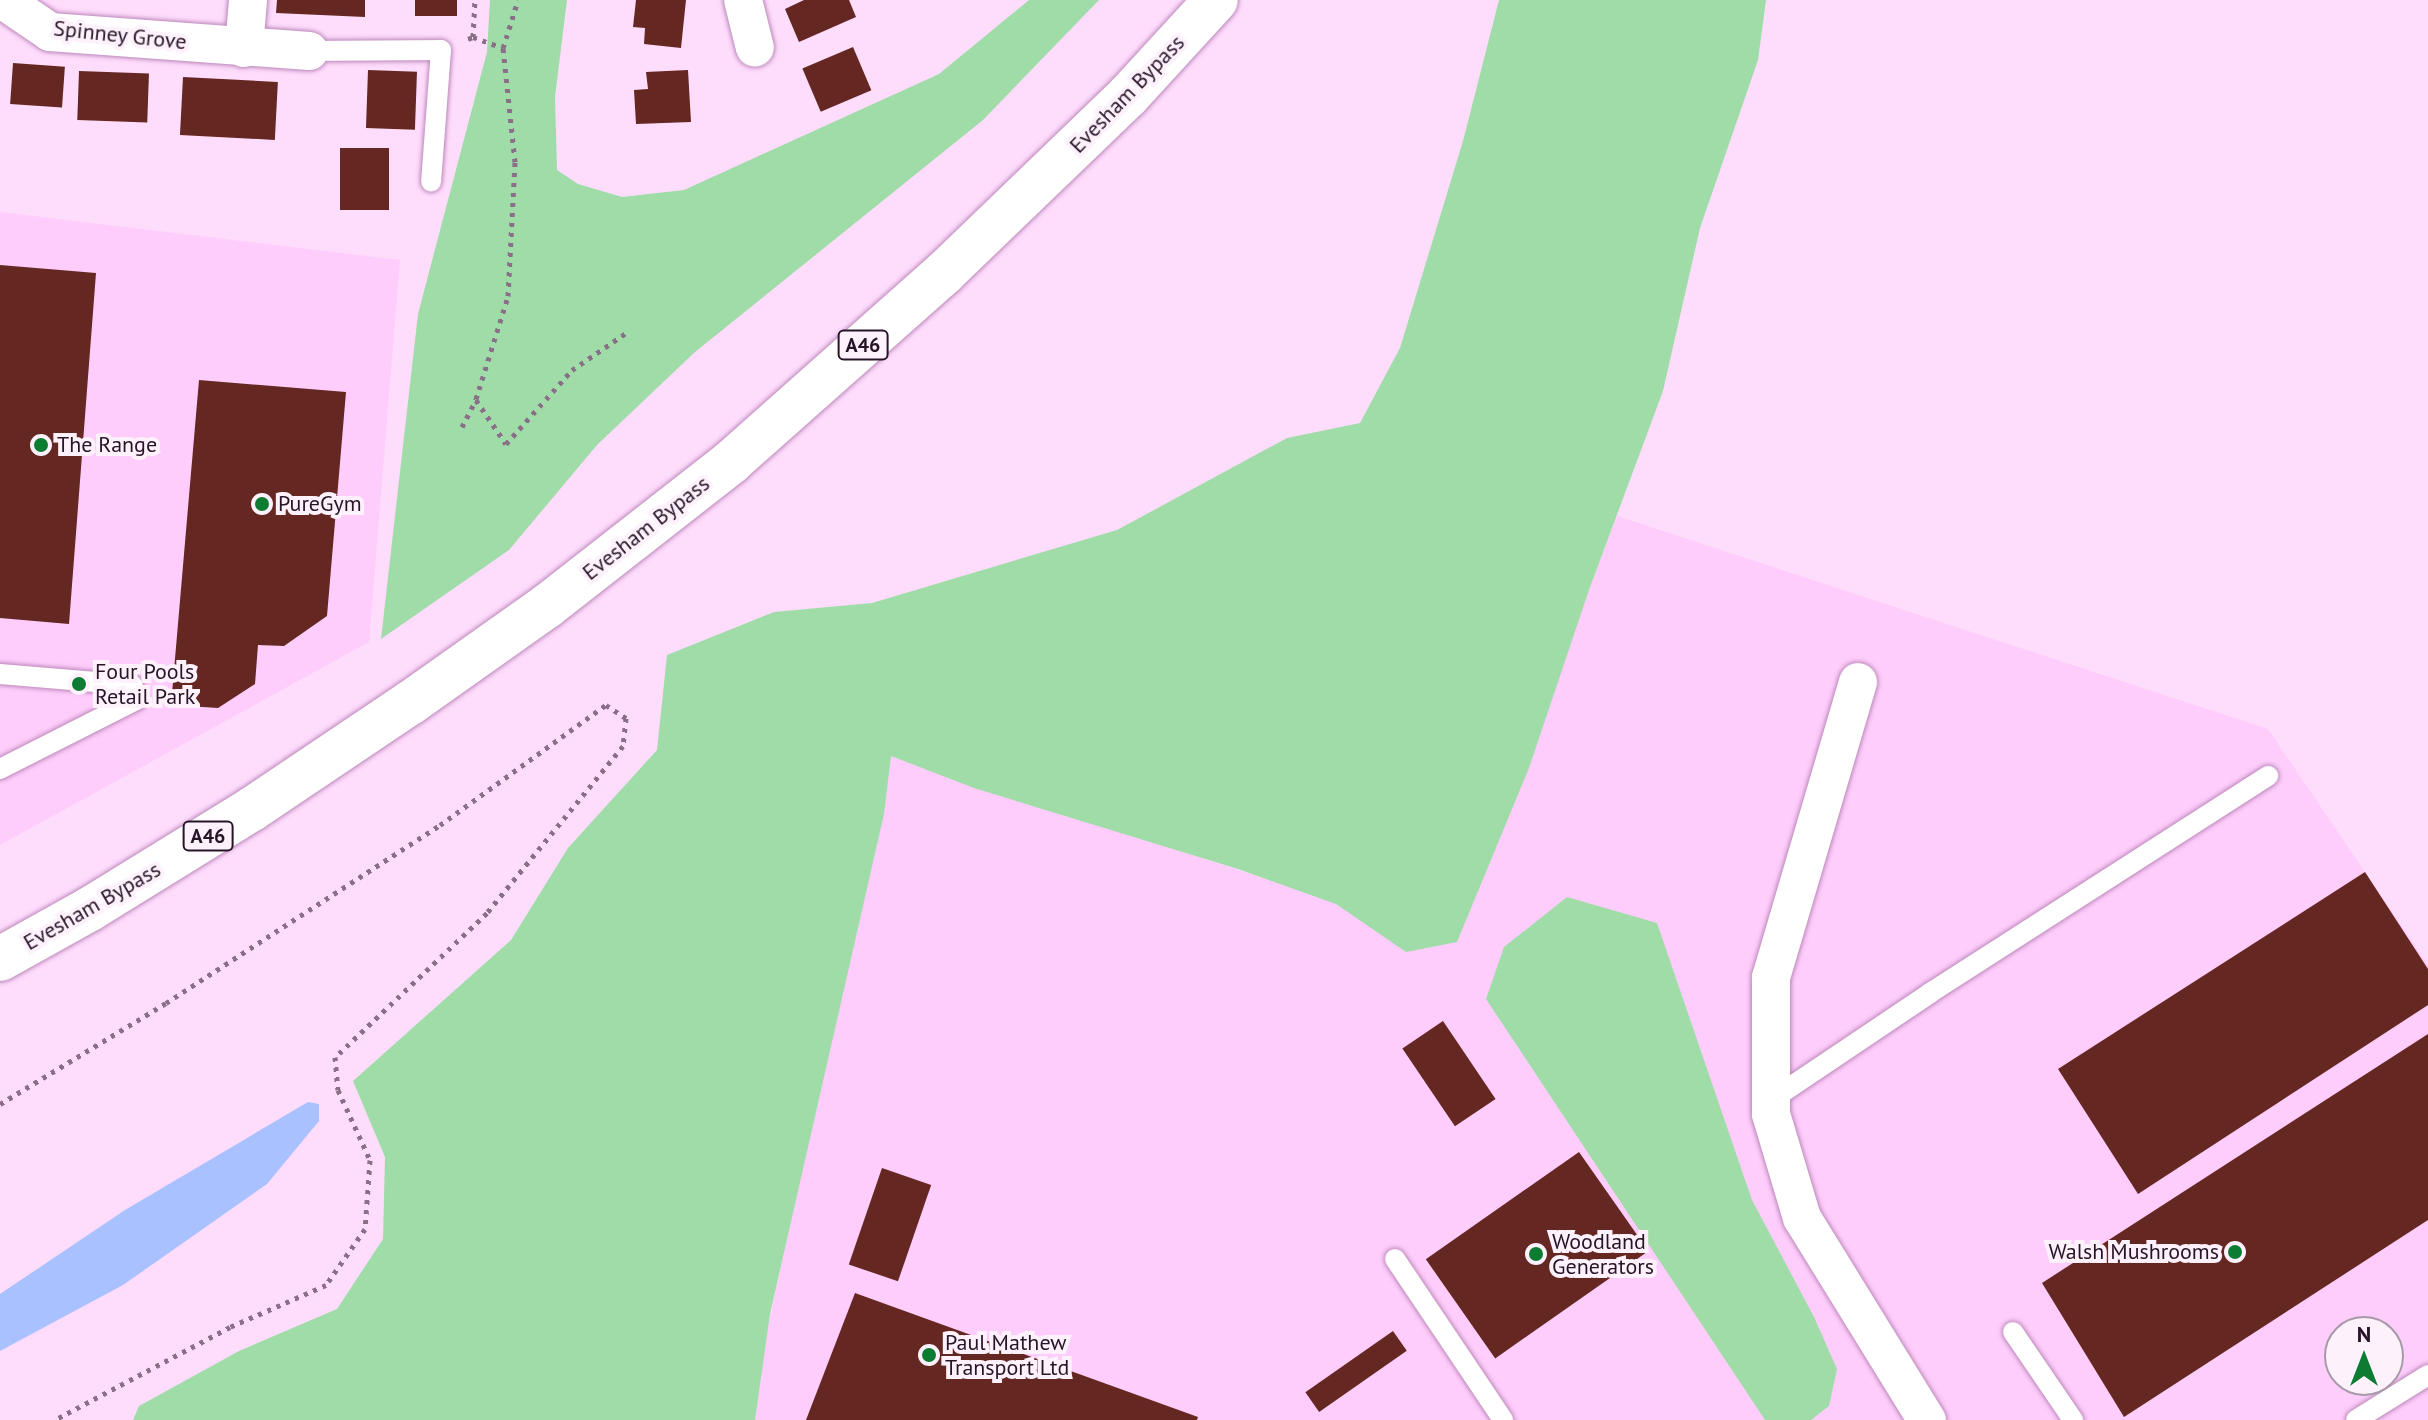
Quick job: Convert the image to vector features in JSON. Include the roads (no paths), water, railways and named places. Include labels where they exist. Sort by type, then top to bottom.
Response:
[{"type":"highway","name":"Evesham Bypass","points":[[0,959],[90,909],[252,809],[421,695],[547,606],[731,462],[944,273],[1128,96],[1216,0]]},
{"type":"street","name":"Spinney Grove","points":[[3,0],[50,32],[309,51]]},
{"type":"street","points":[[244,48],[248,0]]},
{"type":"street","points":[[743,0],[755,48]]},
{"type":"street","points":[[1858,682],[1771,977],[1771,1114],[1802,1218],[1927,1420]]},
{"type":"lane","points":[[309,51],[441,50],[431,182]]},
{"type":"lane","points":[[0,674],[132,685],[138,699],[0,769]]},
{"type":"lane","points":[[1771,1100],[1930,993],[2268,776]]},
{"type":"lane","points":[[1395,1259],[1503,1420]]},
{"type":"lane","points":[[2013,1332],[2073,1420]]},
{"type":"lane","points":[[2356,1420],[2428,1375]]},
{"type":"water","points":[[308,1102],[319,1104],[319,1121],[267,1184],[123,1285],[0,1351],[0,1294],[125,1210]]},
{"type":"place","name":"The Range","points":[[41,445]]},
{"type":"place","name":"PureGym","points":[[262,504]]},
{"type":"place","name":"Four Pools Retail Park","points":[[79,684]]},
{"type":"place","name":"Walsh Mushrooms","points":[[2235,1252]]},
{"type":"place","name":"Woodland Generators","points":[[1536,1254]]},
{"type":"place","name":"Paul Mathew Transport Ltd","points":[[929,1355]]}]
